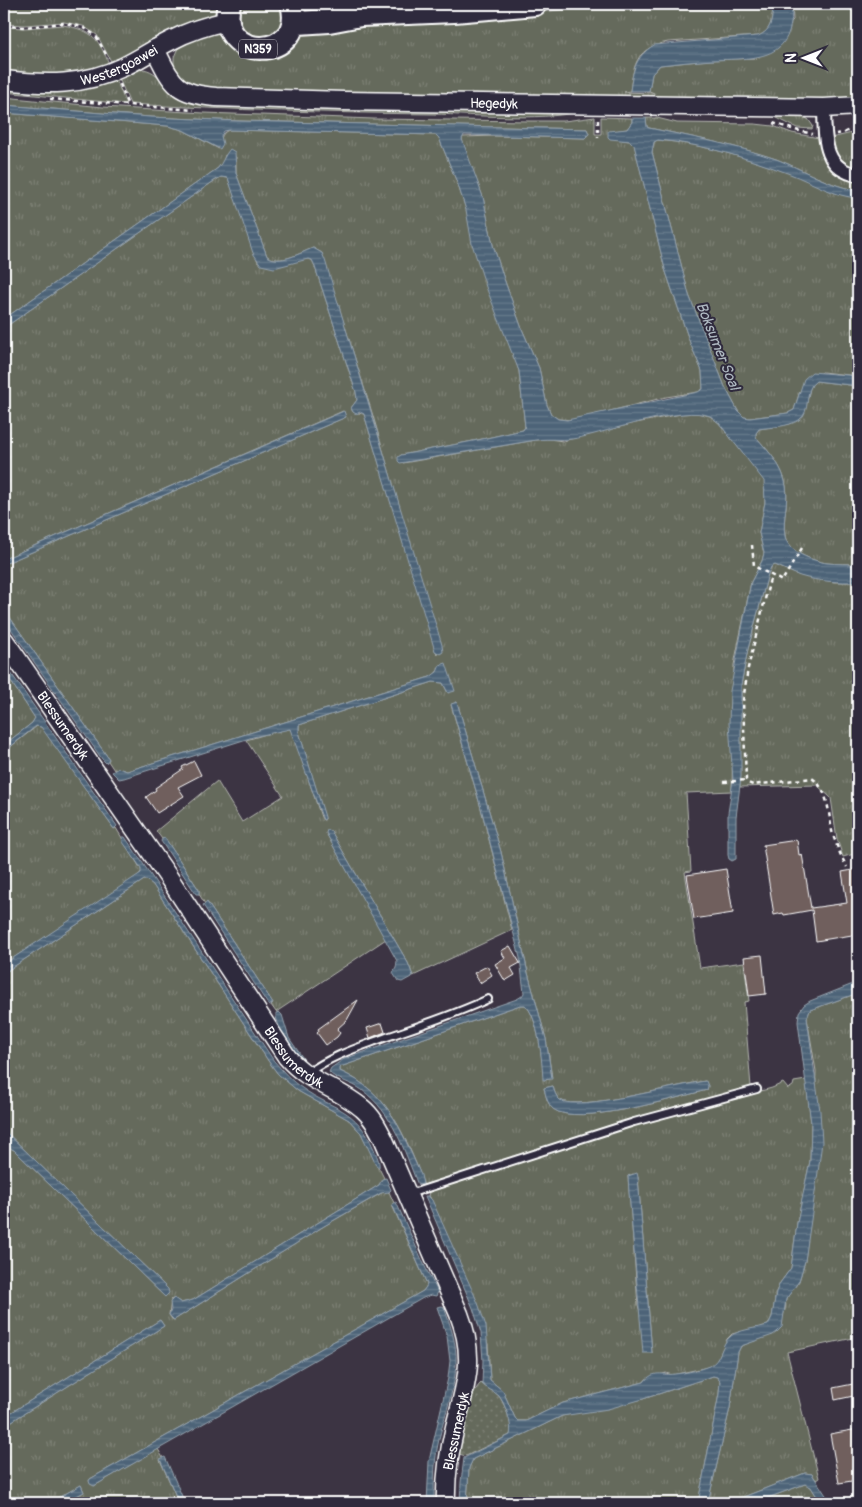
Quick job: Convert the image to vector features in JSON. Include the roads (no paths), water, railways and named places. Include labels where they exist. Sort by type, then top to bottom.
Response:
[{"type":"highway","name":"N359","points":[[229,13],[230,30],[242,43],[258,49],[274,46],[288,35],[294,19],[293,4],[328,8],[361,15]]},
{"type":"highway","name":"N359","points":[[292,27],[298,23],[329,21],[361,15],[454,12],[535,4]]},
{"type":"street","name":"Westergoawei","points":[[4,80],[56,84],[86,79],[119,69],[229,13]]},
{"type":"street","name":"Hegedyk","points":[[155,49],[171,80],[180,88],[194,95],[253,99],[343,101],[824,108],[858,106]]},
{"type":"street","points":[[824,108],[824,135],[827,150],[842,169],[858,175]]},
{"type":"street","name":"Blessumerdyk","points":[[4,640],[167,875],[279,1047],[295,1067],[305,1075],[351,1100],[369,1115],[384,1140],[459,1314],[466,1335],[469,1361],[450,1450],[446,1503]]},
{"type":"lane","points":[[305,1075],[328,1059],[349,1050],[463,1011],[488,999]]},
{"type":"lane","points":[[408,1194],[634,1122],[757,1089]]},
{"type":"water","points":[[773,4],[792,4],[791,23],[787,37],[771,53],[745,58],[660,65],[652,74],[649,91],[630,91],[632,77],[639,59],[654,45],[758,36],[769,27],[772,19]]},
{"type":"water","points":[[4,105],[150,117],[239,121],[587,129],[589,134],[585,138],[464,135],[462,139],[483,197],[493,245],[503,276],[522,329],[539,368],[547,405],[551,414],[558,419],[567,420],[698,392],[703,389],[702,371],[690,343],[665,269],[634,145],[630,141],[610,139],[608,131],[627,129],[632,122],[632,118],[646,118],[647,127],[649,128],[761,154],[827,182],[858,190],[858,198],[849,197],[741,157],[675,142],[658,140],[654,142],[652,152],[689,295],[725,387],[738,411],[744,417],[750,418],[788,413],[794,410],[804,379],[812,372],[858,376],[858,386],[816,381],[810,389],[805,412],[799,420],[785,425],[759,429],[756,433],[756,437],[775,460],[782,472],[787,498],[784,530],[790,547],[802,555],[827,563],[858,564],[858,582],[814,579],[800,576],[775,565],[771,567],[748,649],[741,685],[741,777],[736,817],[736,859],[732,861],[728,855],[728,813],[733,780],[729,723],[730,691],[751,582],[764,553],[759,533],[765,502],[764,481],[719,423],[710,416],[682,414],[578,438],[536,440],[400,463],[398,457],[401,455],[523,430],[525,427],[519,371],[486,287],[472,244],[466,210],[458,185],[439,138],[436,135],[229,130],[224,131],[221,136],[223,144],[220,149],[183,130],[168,126],[4,113]]},
{"type":"water","points":[[230,149],[235,152],[236,173],[267,256],[284,259],[313,248],[322,253],[325,260],[442,645],[443,652],[440,654],[435,651],[364,414],[360,412],[356,414],[351,408],[357,400],[356,392],[314,264],[312,260],[308,259],[274,268],[261,265],[253,253],[228,178],[221,177],[214,181],[4,328],[4,319],[218,168]]},
{"type":"water","points":[[344,411],[346,417],[4,564],[4,559]]},
{"type":"water","points":[[4,609],[109,759],[106,763],[4,619]]},
{"type":"water","points":[[4,663],[117,826],[114,829],[41,727],[36,726],[4,752],[4,745],[32,723],[35,718],[4,671]]},
{"type":"water","points":[[446,663],[455,691],[448,693],[443,683],[433,682],[299,725],[299,732],[325,817],[323,820],[290,729],[253,737],[124,778],[119,779],[112,772],[118,768],[127,771],[430,677],[437,672],[440,665]]},
{"type":"water","points":[[457,702],[501,852],[528,973],[546,1039],[552,1079],[543,1080],[537,1029],[530,1011],[525,1005],[520,1005],[340,1067],[340,1071],[371,1090],[391,1114],[407,1143],[421,1175],[423,1184],[418,1185],[396,1133],[382,1110],[362,1090],[335,1077],[329,1072],[331,1068],[344,1059],[517,999],[524,993],[520,958],[481,808],[451,704]]},
{"type":"water","points":[[327,830],[331,831],[408,963],[413,976],[402,982],[398,981],[393,973],[397,961],[326,833]]},
{"type":"water","points":[[122,837],[125,837],[138,856],[274,1061],[298,1085],[343,1111],[359,1125],[374,1149],[379,1167],[377,1167],[361,1133],[349,1120],[298,1091],[278,1074],[153,885],[147,880],[144,880],[4,973],[4,964],[141,873],[141,868],[123,842]]},
{"type":"water","points":[[165,838],[199,890],[199,894],[196,894],[161,841]]},
{"type":"water","points":[[207,902],[273,1003],[269,1006],[203,905]]},
{"type":"water","points":[[858,982],[858,993],[810,1010],[807,1018],[820,1111],[822,1142],[805,1261],[799,1281],[786,1299],[782,1327],[773,1335],[741,1346],[738,1352],[730,1408],[709,1498],[710,1503],[698,1503],[719,1394],[720,1381],[717,1377],[713,1376],[608,1409],[562,1416],[473,1459],[469,1468],[467,1503],[460,1503],[464,1458],[510,1435],[511,1431],[508,1415],[501,1399],[482,1384],[481,1333],[473,1308],[425,1196],[432,1200],[478,1303],[486,1326],[490,1380],[503,1391],[518,1421],[526,1421],[563,1403],[644,1382],[655,1374],[684,1373],[709,1366],[719,1356],[727,1339],[734,1334],[768,1325],[772,1317],[776,1292],[791,1268],[797,1223],[810,1161],[811,1123],[798,1022],[799,1012],[810,1001]]},
{"type":"water","points":[[279,1012],[282,1015],[289,1038],[307,1064],[303,1064],[282,1036],[276,1017],[276,1013]]},
{"type":"water","points":[[706,1081],[707,1090],[628,1109],[583,1115],[565,1114],[553,1109],[548,1102],[544,1088],[553,1086],[555,1094],[560,1100],[570,1103],[587,1103]]},
{"type":"water","points":[[4,1130],[168,1289],[169,1293],[165,1297],[14,1150],[4,1147]]},
{"type":"water","points":[[637,1173],[652,1353],[643,1353],[629,1193],[628,1176]]},
{"type":"water","points":[[386,1178],[391,1190],[389,1192],[381,1193],[324,1226],[174,1320],[169,1315],[171,1310],[170,1302],[174,1298],[181,1303],[193,1300],[379,1185],[382,1179]]},
{"type":"water","points":[[396,1202],[438,1292],[436,1296],[431,1295],[423,1298],[94,1486],[90,1484],[90,1479],[423,1291],[427,1284],[392,1204]]},
{"type":"water","points":[[442,1306],[453,1334],[456,1363],[453,1385],[437,1449],[434,1503],[427,1503],[429,1461],[448,1378],[450,1361],[447,1336],[437,1307]]},
{"type":"water","points":[[160,1320],[164,1326],[4,1426],[4,1417]]},
{"type":"water","points":[[165,1457],[185,1503],[179,1503],[160,1459]]},
{"type":"water","points":[[805,1473],[812,1474],[831,1503],[821,1503],[811,1487],[805,1484],[754,1503],[728,1503]]},
{"type":"water","points":[[81,1485],[84,1492],[63,1503],[49,1503]]},
{"type":"water label","name":"Boksumer Soal","points":[[718,346]]}]
